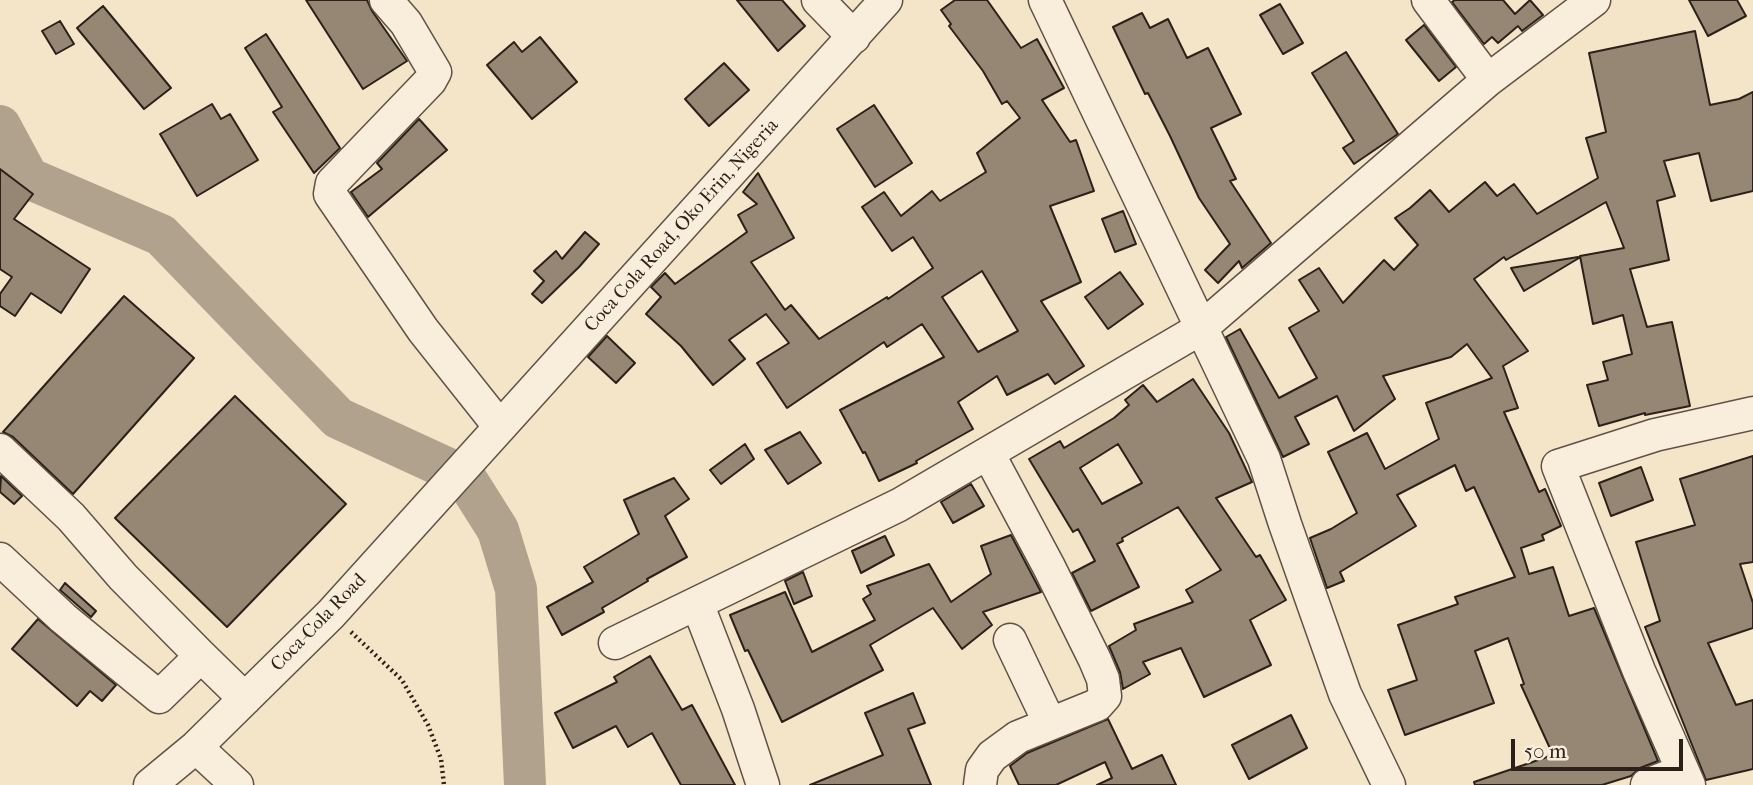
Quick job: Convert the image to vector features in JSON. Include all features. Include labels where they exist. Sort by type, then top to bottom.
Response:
[{"type":"street","points":[[386,0],[406,23],[435,72],[430,81],[332,183],[330,194],[424,330],[500,427]]},
{"type":"street","points":[[818,0],[854,37]]},
{"type":"street","name":"Coca Cola Road, Oko Erin, Nigeria","points":[[478,451],[886,0]]},
{"type":"street","points":[[1045,0],[1264,458],[1345,694],[1390,785]]},
{"type":"street","points":[[1428,0],[1488,80]]},
{"type":"street","points":[[615,643],[899,505],[1200,329],[1488,80],[1594,0]]},
{"type":"street","points":[[1647,785],[1686,778],[1639,671],[1558,466],[1655,435],[1753,413]]},
{"type":"street","points":[[0,450],[71,517],[123,577],[245,699]]},
{"type":"street","name":"Coca-Cola Road","points":[[150,785],[196,747],[331,614],[478,451]]},
{"type":"street","points":[[980,785],[982,770],[992,756],[1018,737],[1097,705],[1105,696],[1103,679],[1049,567],[988,453]]},
{"type":"street","points":[[0,559],[64,618],[159,697],[201,656]]},
{"type":"street","points":[[697,603],[738,709],[763,785]]},
{"type":"street","points":[[1010,640],[1050,724]]},
{"type":"street","points":[[196,747],[237,785]]},
{"type":"path","points":[[331,614],[402,680],[428,725],[441,759],[444,785]]},
{"type":"building","points":[[306,0],[367,0],[407,61],[363,89]]},
{"type":"building","points":[[737,0],[782,0],[805,26],[778,51]]},
{"type":"building","points":[[955,0],[987,0],[1021,48],[1037,39],[1064,88],[1042,100],[1070,142],[1076,140],[1094,191],[1050,206],[1081,282],[1041,301],[1084,366],[1055,384],[1048,374],[1007,395],[997,376],[958,402],[973,429],[916,461],[917,463],[879,481],[840,410],[944,357],[922,324],[887,347],[884,342],[787,408],[757,363],[789,343],[766,314],[729,340],[745,359],[713,385],[681,346],[646,314],[661,297],[651,287],[665,273],[675,284],[747,232],[738,215],[757,204],[743,192],[758,173],[794,238],[751,262],[785,310],[791,305],[819,339],[887,297],[888,299],[933,268],[913,237],[892,251],[862,207],[884,192],[901,216],[932,191],[940,201],[986,172],[977,153],[1020,118],[1007,101],[1002,104],[941,10]],"holes":[[[982,271],[1018,331],[978,352],[942,297]]]},
{"type":"building","points":[[1503,0],[1515,14],[1530,0],[1543,15],[1522,31],[1518,26],[1498,43],[1492,37],[1484,44],[1452,2]]},
{"type":"building","points":[[1689,0],[1737,0],[1746,16],[1708,36]]},
{"type":"building","points":[[1280,4],[1303,43],[1283,54],[1260,15]]},
{"type":"building","points":[[103,6],[171,88],[144,109],[77,28]]},
{"type":"building","points":[[1142,13],[1150,28],[1168,19],[1187,58],[1208,48],[1241,114],[1211,128],[1236,179],[1230,181],[1271,243],[1242,268],[1239,261],[1218,283],[1205,270],[1230,244],[1199,198],[1113,27]]},
{"type":"building","points":[[60,21],[74,44],[56,54],[42,31]]},
{"type":"building","points":[[1424,25],[1456,67],[1439,81],[1406,40]]},
{"type":"building","points":[[1695,31],[1710,105],[1739,99],[1753,92],[1753,191],[1711,201],[1699,153],[1664,161],[1675,196],[1657,201],[1669,260],[1630,269],[1647,327],[1672,322],[1690,406],[1645,413],[1599,426],[1587,385],[1608,380],[1603,362],[1632,354],[1623,315],[1593,324],[1580,256],[1624,248],[1606,202],[1506,260],[1504,257],[1474,279],[1528,351],[1503,366],[1518,408],[1504,412],[1539,492],[1545,489],[1561,526],[1542,535],[1544,540],[1521,548],[1529,574],[1553,567],[1569,616],[1594,608],[1658,761],[1640,768],[1631,776],[1602,785],[1475,785],[1474,782],[1553,755],[1521,685],[1524,684],[1508,638],[1475,651],[1494,703],[1405,735],[1388,690],[1417,680],[1398,625],[1458,604],[1455,597],[1515,577],[1474,487],[1466,491],[1455,465],[1397,495],[1416,526],[1340,572],[1344,581],[1327,588],[1310,538],[1357,513],[1328,452],[1367,433],[1385,469],[1439,439],[1426,403],[1492,378],[1467,344],[1451,357],[1383,376],[1395,399],[1354,431],[1337,396],[1295,417],[1309,444],[1283,457],[1226,337],[1240,329],[1279,398],[1317,378],[1289,328],[1319,311],[1299,280],[1319,268],[1343,303],[1384,260],[1394,270],[1418,245],[1395,218],[1430,190],[1449,212],[1485,182],[1497,196],[1514,184],[1537,214],[1598,178],[1586,138],[1606,132],[1589,53]]},
{"type":"building","points":[[266,34],[340,148],[314,173],[273,112],[282,107],[245,48]]},
{"type":"building","points":[[540,37],[577,82],[532,119],[487,65],[514,42],[522,52]]},
{"type":"building","points":[[1346,52],[1398,134],[1354,164],[1343,148],[1354,141],[1312,73]]},
{"type":"building","points":[[724,63],[749,90],[709,126],[685,99]]},
{"type":"building","points":[[212,104],[221,119],[230,114],[258,160],[197,196],[160,134]]},
{"type":"building","points":[[874,105],[912,163],[875,187],[837,129]]},
{"type":"building","points":[[419,119],[447,150],[368,217],[351,192],[382,169],[377,163]]},
{"type":"building","points":[[0,169],[33,194],[14,219],[90,269],[61,313],[31,293],[15,316],[0,306],[0,294],[12,277],[0,269]]},
{"type":"building","points":[[1123,211],[1136,244],[1115,252],[1102,219]]},
{"type":"building","points":[[585,232],[599,244],[542,303],[532,294],[544,281],[534,271],[556,251],[562,259]]},
{"type":"building","points":[[1578,257],[1524,291],[1511,268]]},
{"type":"building","points":[[1120,272],[1143,304],[1108,329],[1085,297]]},
{"type":"building","points":[[124,296],[194,358],[73,494],[13,437],[3,432]]},
{"type":"building","points":[[607,336],[635,363],[616,383],[588,357]]},
{"type":"building","points":[[1193,379],[1229,433],[1252,482],[1216,498],[1256,557],[1260,555],[1286,600],[1250,620],[1271,665],[1204,697],[1181,648],[1143,662],[1150,674],[1123,689],[1120,672],[1109,646],[1136,630],[1134,624],[1193,602],[1186,590],[1221,570],[1178,507],[1122,538],[1123,541],[1117,544],[1139,587],[1091,611],[1072,573],[1095,561],[1078,529],[1073,532],[1029,459],[1060,441],[1064,448],[1114,418],[1129,405],[1125,400],[1143,385],[1157,402]],"holes":[[[1118,444],[1142,483],[1102,504],[1080,468]]]},
{"type":"building","points":[[235,396],[346,504],[227,627],[115,518]]},
{"type":"building","points":[[800,432],[821,463],[788,484],[765,450]]},
{"type":"building","points":[[745,444],[754,459],[721,484],[710,470]]},
{"type":"building","points":[[1753,456],[1753,562],[1740,564],[1753,603],[1753,628],[1708,643],[1736,705],[1753,700],[1753,769],[1706,780],[1645,627],[1660,621],[1636,542],[1695,525],[1680,479]]},
{"type":"building","points":[[1641,467],[1653,500],[1611,516],[1599,483]]},
{"type":"building","points":[[1,476],[22,496],[14,504],[0,492]]},
{"type":"building","points":[[674,478],[689,499],[665,516],[687,557],[602,608],[604,612],[562,635],[547,607],[593,582],[584,567],[639,534],[624,500]]},
{"type":"building","points":[[971,484],[984,506],[953,523],[941,502]]},
{"type":"building","points":[[1011,535],[1041,592],[983,612],[992,625],[962,649],[933,608],[870,645],[883,670],[782,722],[748,650],[745,651],[730,615],[785,592],[812,652],[875,620],[863,599],[871,594],[867,586],[929,564],[951,602],[991,574],[981,546]]},
{"type":"building","points":[[885,536],[894,555],[861,573],[852,551]]},
{"type":"building","points":[[803,572],[812,596],[794,604],[785,581]]},
{"type":"building","points":[[65,583],[96,611],[91,617],[60,590]]},
{"type":"building","points":[[38,619],[116,685],[102,701],[90,691],[77,706],[12,649]]},
{"type":"building","points":[[650,656],[682,710],[692,705],[735,785],[681,785],[652,733],[628,747],[616,726],[573,748],[555,713],[617,682],[614,677]]},
{"type":"building","points":[[913,693],[925,723],[908,729],[931,785],[810,785],[883,755],[865,713]]},
{"type":"building","points":[[1291,715],[1307,748],[1249,779],[1232,745]]},
{"type":"building","points":[[1108,719],[1132,769],[1162,755],[1176,785],[1097,785],[1112,778],[1105,762],[1056,785],[1019,785],[1010,766],[1027,753]]},
{"type":"waterway","points":[[0,126],[28,178],[161,235],[338,418],[464,476],[498,530],[516,589],[525,785]]}]
